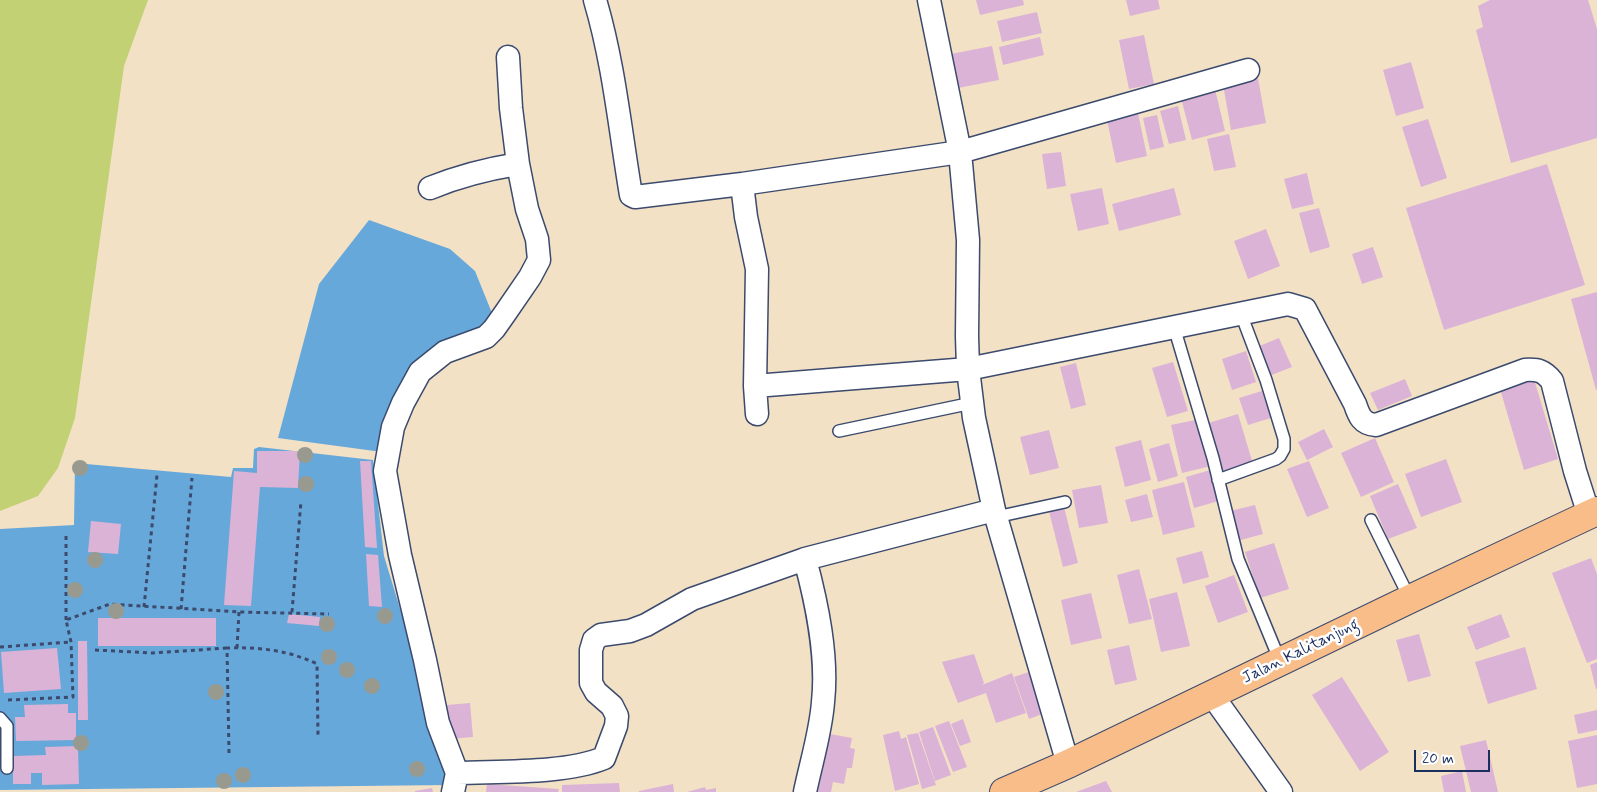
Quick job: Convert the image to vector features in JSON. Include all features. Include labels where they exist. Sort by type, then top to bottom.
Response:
[{"type":"main road","name":"Jalan Kalitanjung","points":[[1004,792],[1042,785],[1068,764],[1593,513]]},
{"type":"street","points":[[595,0],[606,43],[621,120],[631,195],[641,197],[960,152],[1248,70]]},
{"type":"street","points":[[930,0],[960,152],[968,240],[968,369],[974,418],[995,514],[1068,764]]},
{"type":"street","points":[[508,57],[511,108],[518,164],[527,209],[537,239],[539,260],[530,277],[486,337],[445,352],[420,372],[403,403],[393,427],[385,471],[400,555],[438,723],[455,782],[550,769],[592,762],[604,758],[616,726],[617,716],[612,706],[596,692],[591,683],[591,650],[594,640],[601,635],[630,631],[646,625],[692,600],[805,559],[995,514]]},
{"type":"street","points":[[430,188],[484,169],[518,164]]},
{"type":"street","points":[[742,184],[756,269],[755,386],[757,414]]},
{"type":"street","points":[[755,386],[968,369],[1288,304],[1305,309],[1361,419],[1367,424],[1376,425],[1526,370],[1536,369],[1543,371],[1552,381],[1578,480],[1593,513]]},
{"type":"street","points":[[805,559],[812,583],[824,674],[823,703],[805,792]]},
{"type":"street","points":[[1212,695],[1281,792]]},
{"type":"lane","points":[[1218,480],[1276,459],[1284,449],[1284,439],[1278,416],[1241,314]]},
{"type":"lane","points":[[1174,327],[1218,480],[1238,559],[1280,661]]},
{"type":"lane","points":[[839,431],[972,403]]},
{"type":"lane","points":[[995,514],[1065,502]]},
{"type":"lane","points":[[1371,520],[1410,599]]},
{"type":"lane","points":[[0,718],[6,726],[7,768]]},
{"type":"path","points":[[144,606],[157,475]]},
{"type":"path","points":[[181,609],[192,478]]},
{"type":"path","points":[[292,612],[302,500]]},
{"type":"path","points":[[0,701],[73,697],[71,642],[66,620],[66,533]]},
{"type":"path","points":[[66,620],[110,604],[239,612],[329,614]]},
{"type":"path","points":[[238,648],[239,612]]},
{"type":"path","points":[[0,647],[71,642]]},
{"type":"path","points":[[227,648],[229,753]]},
{"type":"path","points":[[95,650],[153,653],[227,648],[272,649],[304,657],[317,664],[318,736]]},
{"type":"green space","points":[[0,0],[148,0],[124,66],[75,418],[58,468],[38,496],[0,511]]},
{"type":"water","points":[[369,220],[450,249],[475,271],[494,318],[439,351],[382,452],[278,438],[319,284]]},
{"type":"water","points":[[259,447],[373,460],[384,556],[420,674],[449,785],[0,790],[0,529],[74,525],[75,463],[231,477],[233,468],[253,468],[254,449]]},
{"type":"building","points":[[976,0],[1023,0],[1024,5],[980,15]]},
{"type":"building","points":[[1126,0],[1158,0],[1160,9],[1130,16]]},
{"type":"building","points":[[1490,0],[1588,0],[1597,29],[1597,138],[1511,163],[1476,30],[1483,27],[1478,6]]},
{"type":"building","points":[[1037,12],[1042,33],[1002,42],[997,21]]},
{"type":"building","points":[[1144,35],[1154,84],[1129,89],[1119,40]]},
{"type":"building","points":[[1040,37],[1044,55],[1003,65],[999,47]]},
{"type":"building","points":[[992,46],[999,80],[958,88],[951,54]]},
{"type":"building","points":[[1411,62],[1424,108],[1396,116],[1383,70]]},
{"type":"building","points":[[1258,78],[1266,123],[1231,130],[1223,84]]},
{"type":"building","points":[[1215,89],[1225,131],[1192,140],[1181,98]]},
{"type":"building","points":[[1178,106],[1186,140],[1169,144],[1160,111]]},
{"type":"building","points":[[1138,113],[1147,156],[1116,163],[1107,120]]},
{"type":"building","points":[[1157,115],[1164,147],[1150,150],[1143,118]]},
{"type":"building","points":[[1428,119],[1447,178],[1421,187],[1402,127]]},
{"type":"building","points":[[1229,134],[1236,167],[1214,171],[1207,139]]},
{"type":"building","points":[[1061,152],[1066,186],[1047,189],[1042,154]]},
{"type":"building","points":[[1547,164],[1585,285],[1444,330],[1406,208]]},
{"type":"building","points":[[1307,173],[1314,204],[1292,209],[1284,179]]},
{"type":"building","points":[[1102,188],[1109,224],[1078,231],[1070,194]]},
{"type":"building","points":[[1174,188],[1181,215],[1119,231],[1112,204]]},
{"type":"building","points":[[1319,208],[1330,247],[1310,253],[1299,213]]},
{"type":"building","points":[[1266,229],[1280,266],[1248,279],[1234,241]]},
{"type":"building","points":[[1373,247],[1383,277],[1362,284],[1352,254]]},
{"type":"building","points":[[1597,292],[1597,390],[1596,390],[1571,299]]},
{"type":"building","points":[[1279,338],[1292,367],[1269,376],[1257,347]]},
{"type":"building","points":[[1246,351],[1256,382],[1232,390],[1222,359]]},
{"type":"building","points":[[1173,362],[1188,411],[1167,417],[1152,368]]},
{"type":"building","points":[[1076,363],[1086,405],[1071,409],[1060,367]]},
{"type":"building","points":[[1405,379],[1412,396],[1378,410],[1370,393]]},
{"type":"building","points":[[1534,379],[1558,459],[1524,470],[1500,389]]},
{"type":"building","points":[[1262,391],[1271,418],[1248,425],[1239,398]]},
{"type":"building","points":[[1238,414],[1253,464],[1221,475],[1205,424]]},
{"type":"building","points":[[1200,419],[1211,466],[1182,473],[1171,425]]},
{"type":"building","points":[[1324,429],[1333,447],[1307,460],[1298,442]]},
{"type":"building","points":[[1049,430],[1059,468],[1030,475],[1020,437]]},
{"type":"building","points":[[1375,438],[1394,482],[1361,497],[1341,453]]},
{"type":"building","points":[[1141,440],[1151,480],[1125,487],[1115,447]]},
{"type":"building","points":[[1169,443],[1178,476],[1158,482],[1149,449]]},
{"type":"building","points":[[257,451],[300,451],[298,488],[260,487],[251,606],[224,605],[234,471],[257,473]]},
{"type":"building","points":[[1446,459],[1462,502],[1421,517],[1405,474]]},
{"type":"building","points":[[360,461],[371,461],[377,548],[365,547]]},
{"type":"building","points":[[1309,461],[1329,508],[1307,517],[1287,469]]},
{"type":"building","points":[[1214,469],[1222,500],[1194,508],[1186,477]]},
{"type":"building","points":[[1184,482],[1195,527],[1163,535],[1152,490]]},
{"type":"building","points":[[1398,484],[1417,528],[1388,539],[1370,496]]},
{"type":"building","points":[[1101,485],[1108,523],[1079,528],[1072,490]]},
{"type":"building","points":[[1147,494],[1153,517],[1131,522],[1125,500]]},
{"type":"building","points":[[1255,505],[1263,534],[1237,541],[1230,511]]},
{"type":"building","points":[[1064,507],[1078,563],[1063,567],[1049,511]]},
{"type":"building","points":[[91,521],[121,524],[118,554],[88,552]]},
{"type":"building","points":[[1274,543],[1289,589],[1260,598],[1245,552]]},
{"type":"building","points":[[1202,551],[1209,577],[1183,584],[1176,558]]},
{"type":"building","points":[[366,554],[378,555],[382,607],[369,606]]},
{"type":"building","points":[[1591,558],[1597,574],[1597,659],[1587,663],[1552,573]]},
{"type":"building","points":[[1139,569],[1152,619],[1129,624],[1117,575]]},
{"type":"building","points":[[1234,575],[1248,612],[1218,623],[1205,586]]},
{"type":"building","points":[[1177,592],[1190,646],[1161,652],[1149,599]]},
{"type":"building","points":[[1091,593],[1102,638],[1071,645],[1061,600]]},
{"type":"building","points":[[289,614],[320,617],[319,626],[287,623]]},
{"type":"building","points":[[1501,614],[1510,637],[1476,650],[1467,627]]},
{"type":"building","points":[[98,618],[216,618],[216,646],[98,646]]},
{"type":"building","points":[[1419,634],[1431,676],[1408,682],[1396,640]]},
{"type":"building","points":[[78,641],[87,641],[88,720],[78,720]]},
{"type":"building","points":[[1129,645],[1137,680],[1115,685],[1107,650]]},
{"type":"building","points":[[1525,647],[1537,689],[1488,704],[1475,662]]},
{"type":"building","points":[[57,648],[61,689],[4,693],[1,652]]},
{"type":"building","points":[[974,654],[984,683],[982,685],[1012,673],[1026,713],[996,723],[986,693],[958,703],[942,662]]},
{"type":"building","points":[[1597,662],[1597,689],[1596,689],[1590,665]]},
{"type":"building","points":[[1035,670],[1050,711],[1029,719],[1014,677]]},
{"type":"building","points":[[1342,677],[1389,752],[1360,771],[1312,695]]},
{"type":"building","points":[[470,703],[473,737],[450,739],[447,705]]},
{"type":"building","points":[[68,704],[68,713],[76,713],[76,740],[16,741],[15,717],[25,717],[24,705]]},
{"type":"building","points":[[1597,710],[1597,730],[1578,734],[1574,715]]},
{"type":"building","points":[[963,719],[971,742],[960,746],[951,724]]},
{"type":"building","points":[[949,721],[967,767],[953,772],[935,726]]},
{"type":"building","points":[[933,727],[951,775],[935,781],[919,732]]},
{"type":"building","points":[[899,731],[901,739],[906,737],[919,784],[895,791],[883,735]]},
{"type":"building","points":[[824,733],[852,738],[850,748],[855,749],[852,768],[847,768],[844,784],[833,782],[831,792],[814,792]]},
{"type":"building","points":[[918,733],[936,785],[922,789],[907,735]]},
{"type":"building","points":[[1597,735],[1597,784],[1577,788],[1568,741]]},
{"type":"building","points":[[1486,740],[1498,792],[1471,792],[1460,746]]},
{"type":"building","points":[[78,746],[79,784],[42,785],[42,773],[31,773],[31,784],[13,784],[13,756],[46,755],[45,747]]},
{"type":"building","points":[[1462,771],[1466,792],[1444,792],[1441,776]]},
{"type":"building","points":[[1106,781],[1112,792],[1076,792]]},
{"type":"building","points":[[619,783],[620,792],[562,792],[562,785]]},
{"type":"building","points":[[487,784],[559,789],[558,792],[486,792]]},
{"type":"building","points":[[673,784],[674,792],[639,792],[639,791]]},
{"type":"building","points":[[705,787],[706,790],[716,788],[716,792],[687,792]]},
{"type":"building","points":[[432,788],[433,792],[415,792],[415,791]]}]
